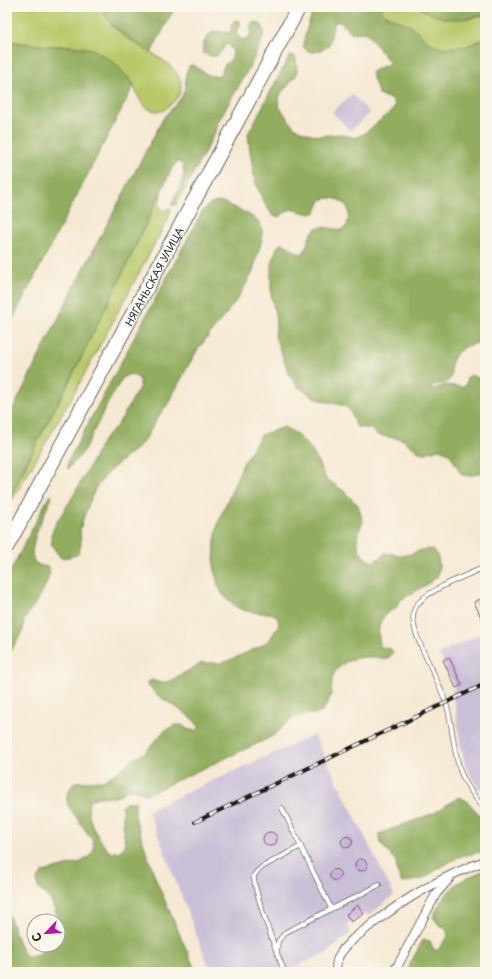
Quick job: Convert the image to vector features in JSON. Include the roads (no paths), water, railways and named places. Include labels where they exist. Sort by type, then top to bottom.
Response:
[{"type":"highway","name":"НЯГАНЬСКАЯ УЛИЦА","points":[[7,546],[299,7]]},
{"type":"street","points":[[336,972],[336,964],[339,955],[347,945],[394,907],[430,885],[485,860]]},
{"type":"street","points":[[393,972],[436,894],[453,874]]},
{"type":"lane","points":[[485,567],[435,590],[426,596],[415,606],[413,624],[449,711],[457,759],[462,774],[470,790],[485,809]]},
{"type":"lane","points":[[282,808],[331,908]]},
{"type":"lane","points":[[285,972],[277,954],[254,876],[262,867],[301,846]]},
{"type":"lane","points":[[277,954],[278,941],[286,932],[379,885]]},
{"type":"railway","points":[[195,822],[485,684]]}]
